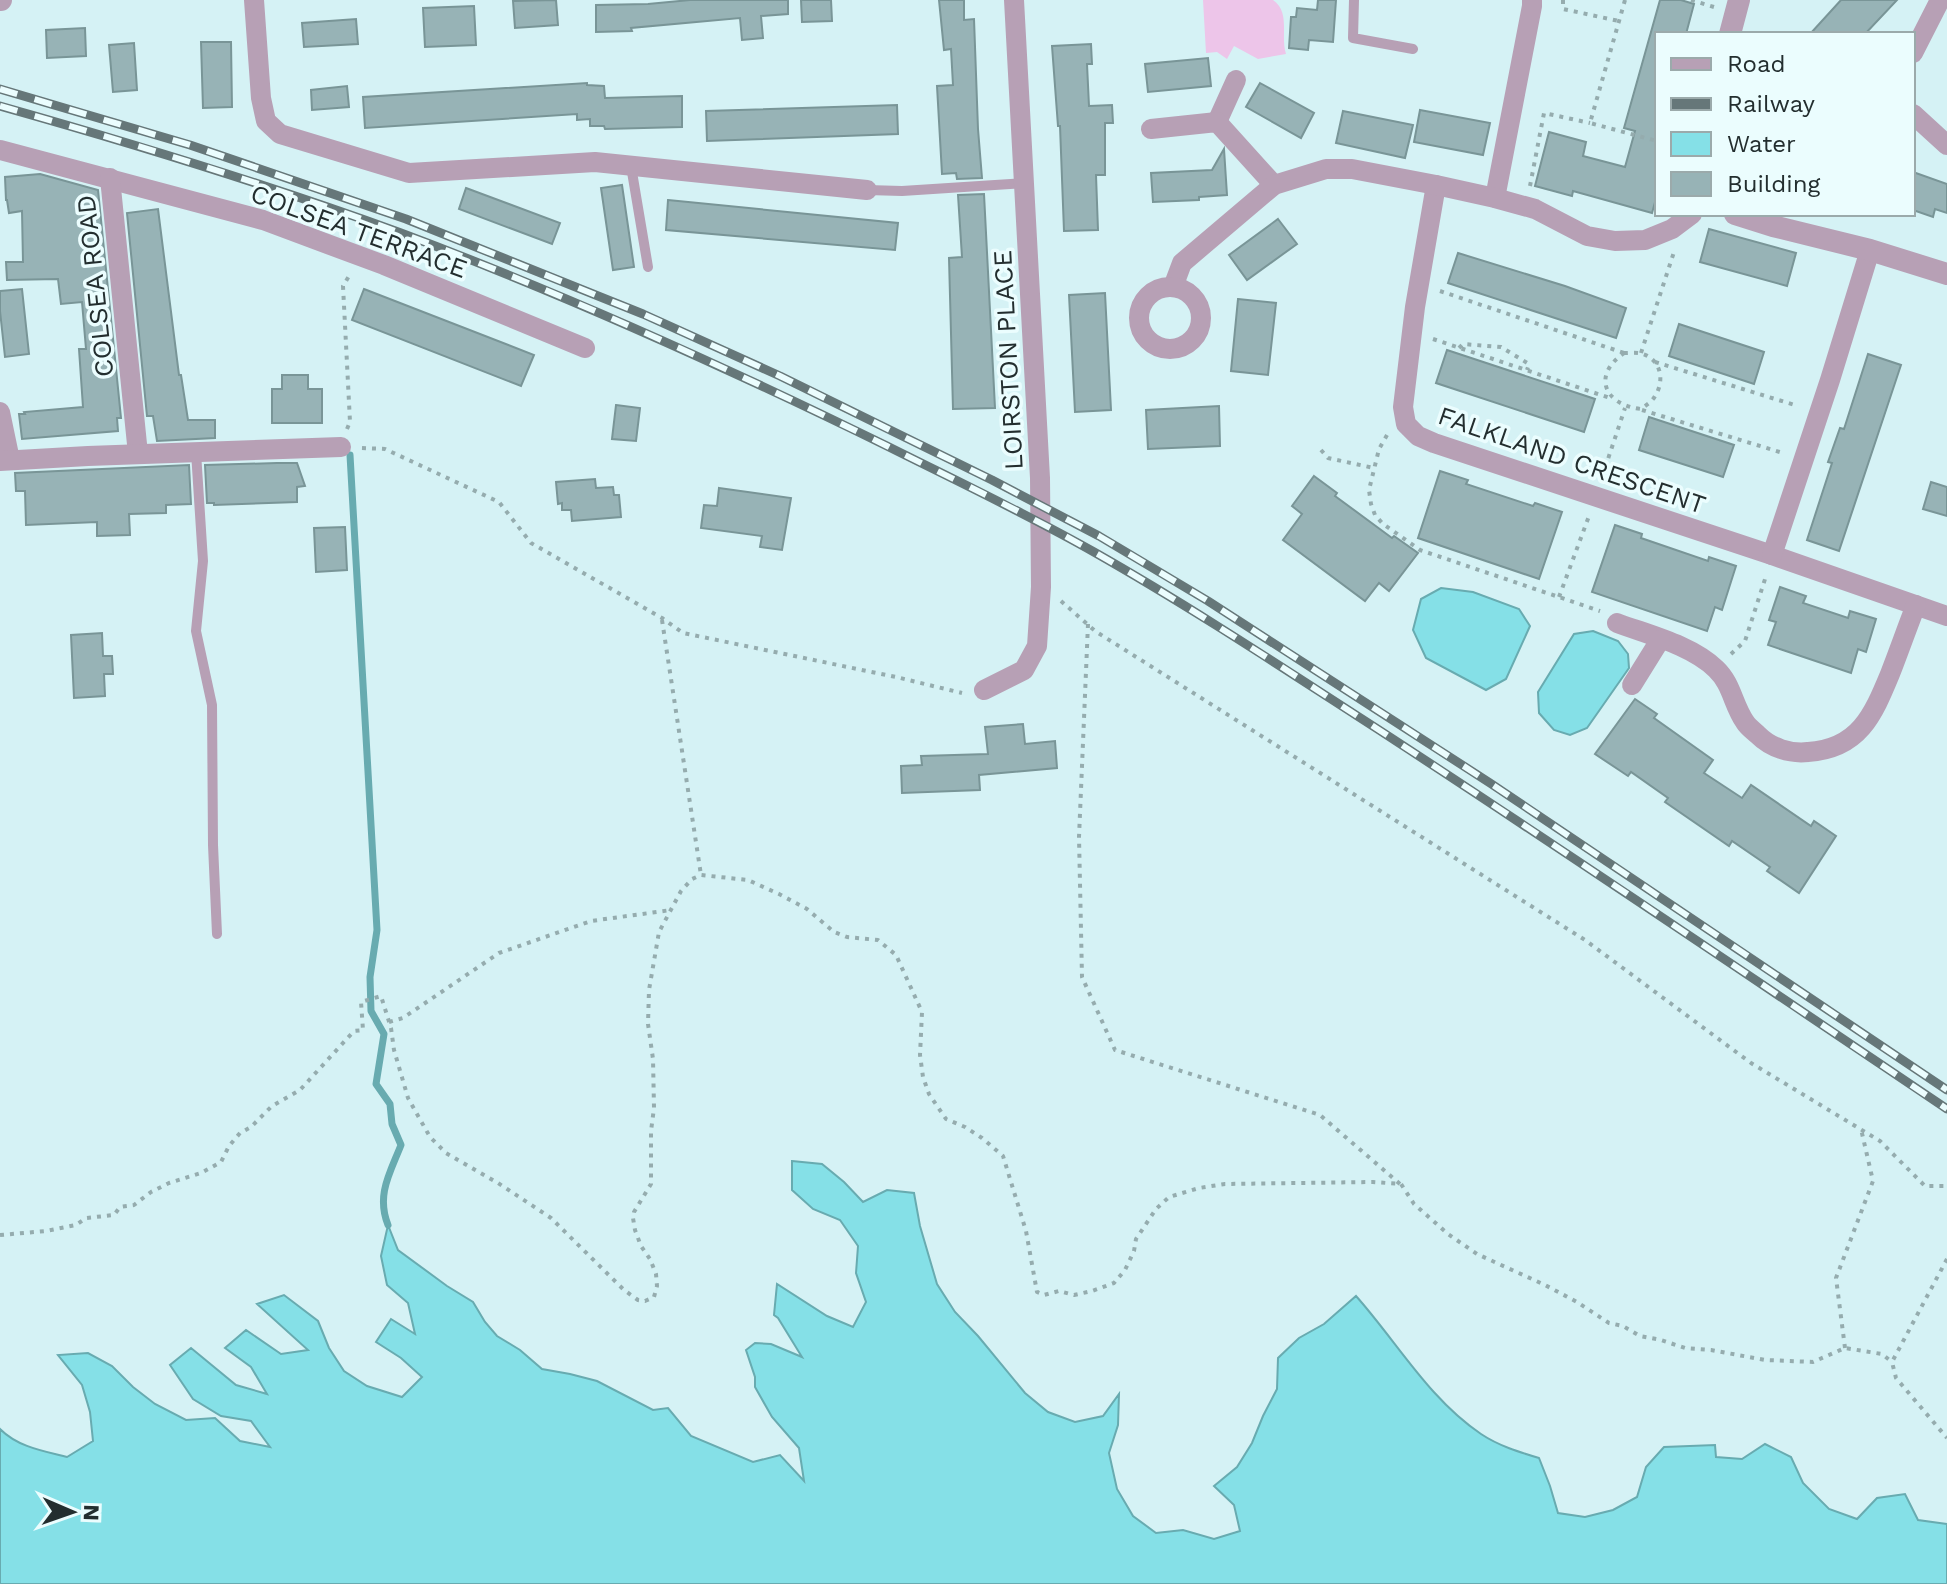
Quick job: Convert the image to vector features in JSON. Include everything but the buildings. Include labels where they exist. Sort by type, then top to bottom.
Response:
[{"type":"street","points":[[254,0],[261,98],[266,121],[280,134],[409,173],[595,162],[867,190]]},
{"type":"street","name":"LOIRSTON PLACE","points":[[984,690],[1024,670],[1037,646],[1041,583],[1040,478],[1014,0]]},
{"type":"street","points":[[1495,198],[1532,0]]},
{"type":"street","points":[[1731,32],[1739,0]]},
{"type":"street","points":[[1915,49],[1940,0]]},
{"type":"street","points":[[1217,122],[1236,80]]},
{"type":"street","points":[[1915,116],[1947,145]]},
{"type":"street","points":[[1151,129],[1217,122]]},
{"type":"street","points":[[1217,122],[1274,185]]},
{"type":"street","name":"COLSEA ROAD","points":[[0,150],[110,178],[138,454]]},
{"type":"street","points":[[1173,287],[1182,263],[1274,185],[1326,169],[1352,169],[1495,198],[1535,209],[1587,236],[1615,241],[1645,240],[1672,229],[1689,216]]},
{"type":"street","name":"COLSEA TERRACE","points":[[110,178],[263,220],[585,348]]},
{"type":"street","name":"FALKLAND CRESCENT","points":[[1436,185],[1413,321],[1403,407],[1406,424],[1418,436],[1947,616]]},
{"type":"street","points":[[1741,216],[1947,274]]},
{"type":"street","points":[[1772,555],[1870,250]]},
{"type":"street","points":[[0,412],[5,460],[341,447]]},
{"type":"street","points":[[1617,623],[1689,648],[1716,669],[1728,685],[1744,721],[1760,738],[1777,748],[1801,753],[1820,752],[1840,745],[1859,731],[1874,712],[1916,605]]},
{"type":"street","points":[[1632,685],[1660,640]]},
{"type":"lane","points":[[1354,0],[1353,38],[1413,49]]},
{"type":"lane","points":[[631,166],[648,267]]},
{"type":"lane","points":[[867,190],[902,191],[1024,183]]},
{"type":"lane","points":[[196,452],[203,561],[196,631],[212,705],[217,934]]},
{"type":"path","points":[[1563,0],[1563,9],[1619,21]]},
{"type":"path","points":[[1590,123],[1625,0]]},
{"type":"path","points":[[1526,206],[1544,113],[1655,140]]},
{"type":"path","points":[[1641,353],[1674,251],[1672,229]]},
{"type":"path","points":[[359,256],[343,286],[350,422],[341,447],[385,449],[499,502],[531,543],[683,633],[969,695],[984,690]]},
{"type":"path","points":[[1430,288],[1624,353],[1641,353],[1655,362],[1820,413]]},
{"type":"path","points":[[1422,335],[1613,399],[1625,408],[1641,409],[1804,460]]},
{"type":"path","points":[[1459,348],[1463,344],[1501,347],[1529,364],[1527,370]]},
{"type":"path","points":[[1613,399],[1606,387],[1606,373],[1612,361],[1624,353]]},
{"type":"path","points":[[1641,409],[1654,399],[1661,386],[1660,372],[1655,362]]},
{"type":"path","points":[[1406,424],[1388,433],[1379,449],[1374,468],[1369,490],[1371,504],[1383,524],[1420,550],[1609,614],[1617,623]]},
{"type":"path","points":[[1321,450],[1328,458],[1374,468]]},
{"type":"path","points":[[1716,669],[1745,641],[1772,555]]},
{"type":"path","points":[[1041,583],[1088,624],[1135,657],[1585,940],[1751,1063],[1880,1141],[1925,1186],[1947,1186]]},
{"type":"path","points":[[662,618],[701,875]]},
{"type":"path","points":[[1088,624],[1079,837],[1082,977],[1115,1050],[1320,1115],[1401,1184],[1414,1204],[1448,1234],[1477,1254],[1566,1296],[1609,1323],[1623,1326],[1640,1336],[1685,1348],[1765,1360],[1813,1362],[1845,1348],[1882,1354],[1892,1362],[1896,1378],[1947,1438]]},
{"type":"path","points":[[0,1235],[46,1231],[76,1225],[86,1218],[114,1215],[120,1207],[134,1205],[160,1187],[201,1173],[221,1162],[240,1133],[251,1127],[272,1106],[300,1090],[354,1031],[363,1030],[361,1002],[381,996],[408,1098],[430,1137],[446,1153],[551,1218],[638,1300],[654,1297],[656,1274],[641,1246],[633,1218],[651,1184],[654,1108],[653,1059],[648,1024],[649,990],[659,932],[681,891],[692,879],[701,875],[748,880],[807,909],[834,932],[847,937],[878,940],[896,955],[922,1012],[920,1055],[929,1094],[946,1119],[982,1138],[1003,1156],[1026,1231],[1037,1292],[1044,1295],[1059,1291],[1074,1295],[1114,1283],[1125,1270],[1136,1239],[1156,1209],[1169,1197],[1199,1188],[1225,1184],[1401,1184]]},
{"type":"path","points":[[389,1022],[403,1018],[499,953],[591,921],[671,910]]},
{"type":"path","points":[[1845,1348],[1836,1278],[1873,1181],[1861,1129]]},
{"type":"path","points":[[1892,1362],[1947,1259]]},
{"type":"shaded area","points":[[1203,0],[1273,0],[1282,11],[1286,54],[1258,59],[1234,46],[1227,59],[1217,52],[1206,53]]},
{"type":"water","points":[[1441,588],[1473,592],[1519,609],[1530,626],[1506,679],[1486,690],[1426,658],[1413,630],[1421,599]]},
{"type":"water","points":[[1593,631],[1618,641],[1628,654],[1629,668],[1587,728],[1570,735],[1554,730],[1539,713],[1538,692],[1574,634]]},
{"type":"water","points":[[792,1161],[822,1164],[863,1202],[887,1190],[914,1193],[937,1284],[955,1312],[1025,1393],[1048,1412],[1075,1422],[1103,1416],[1119,1394],[1118,1425],[1109,1453],[1117,1489],[1133,1516],[1156,1533],[1183,1530],[1214,1539],[1240,1531],[1234,1505],[1214,1486],[1237,1467],[1252,1443],[1277,1389],[1278,1358],[1299,1338],[1324,1324],[1356,1296],[1429,1387],[1462,1420],[1495,1442],[1539,1458],[1558,1513],[1585,1517],[1613,1510],[1637,1497],[1646,1467],[1664,1447],[1715,1445],[1716,1457],[1742,1459],[1765,1444],[1791,1457],[1803,1483],[1829,1509],[1857,1519],[1877,1498],[1905,1494],[1918,1520],[1947,1524],[1947,1584],[0,1584],[0,1429],[23,1444],[67,1457],[93,1441],[90,1412],[82,1385],[58,1355],[88,1353],[112,1366],[155,1404],[186,1420],[215,1418],[240,1441],[270,1447],[251,1421],[221,1416],[193,1399],[170,1365],[191,1348],[236,1385],[267,1394],[251,1367],[225,1348],[246,1330],[281,1354],[308,1350],[257,1304],[284,1295],[318,1321],[329,1348],[344,1371],[367,1386],[402,1397],[422,1377],[401,1358],[376,1342],[391,1319],[415,1334],[408,1303],[387,1285],[381,1256],[388,1225],[398,1250],[473,1302],[497,1336],[542,1369],[597,1381],[653,1410],[668,1408],[691,1436],[753,1462],[780,1455],[804,1481],[799,1448],[772,1417],[755,1387],[746,1350],[755,1343],[771,1344],[802,1357],[774,1315],[777,1284],[827,1316],[853,1327],[866,1302],[856,1273],[858,1246],[840,1220],[813,1209],[792,1190]]},
{"type":"waterway","points":[[350,455],[377,930],[370,977],[371,1011],[384,1034],[376,1084],[390,1104],[392,1124],[401,1145],[384,1194],[388,1225]]},
{"type":"railway","points":[[0,89],[190,145],[406,219],[643,314],[780,376],[992,480],[1099,536],[1208,601],[1490,783],[1947,1090]]},
{"type":"railway","points":[[0,106],[252,182],[463,257],[707,361],[1018,511],[1130,573],[1271,660],[1520,822],[1947,1109]]}]
